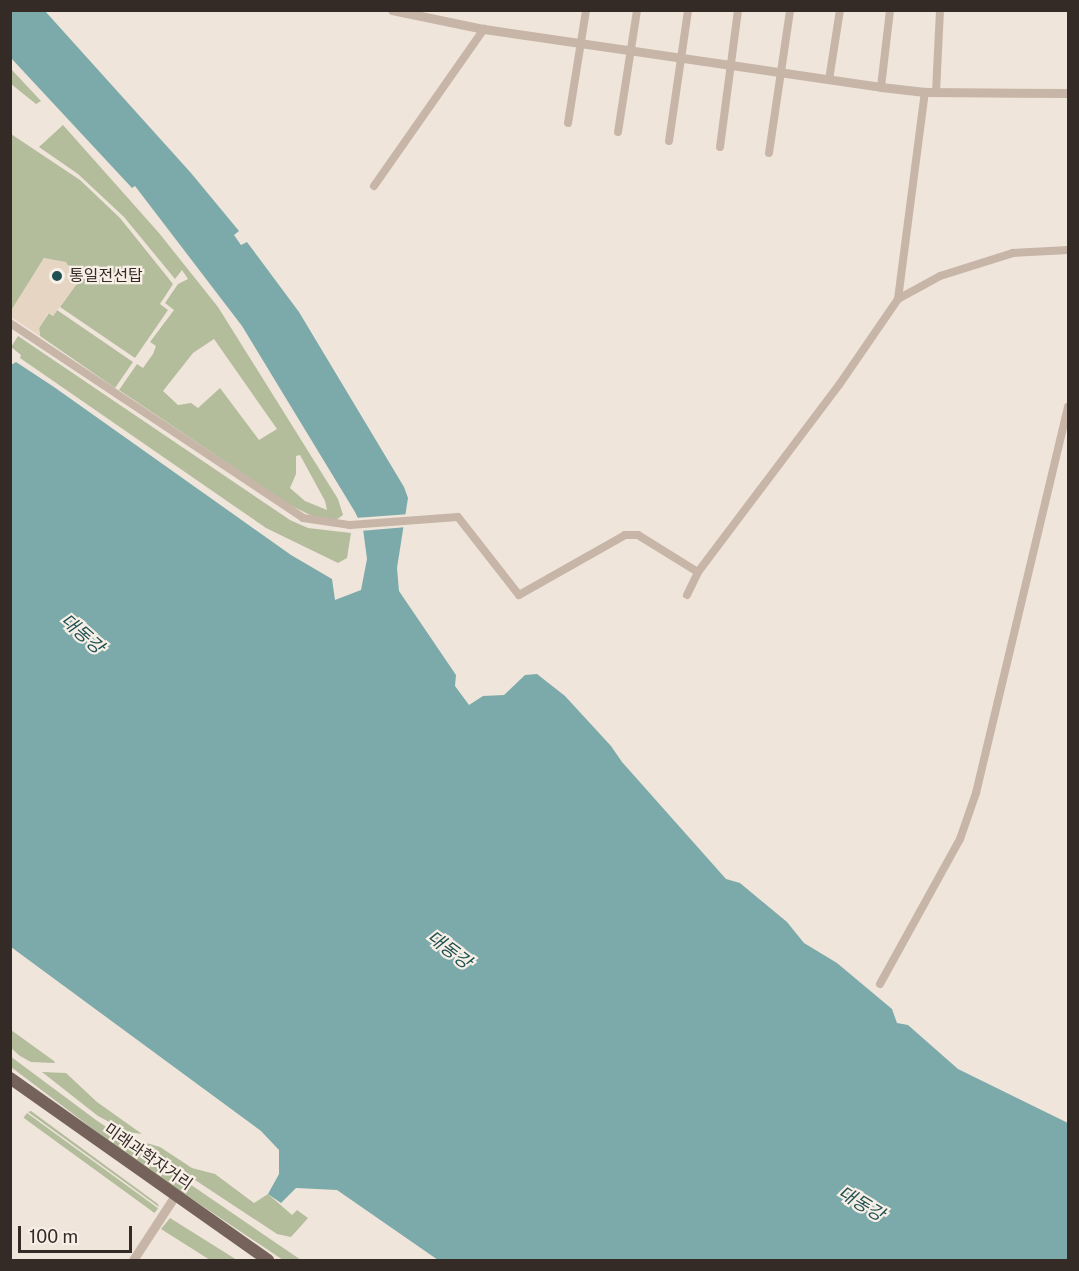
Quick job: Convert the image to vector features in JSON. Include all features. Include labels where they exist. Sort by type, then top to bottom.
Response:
[{"type":"main road","name":"미래과학자거리","points":[[10,1077],[174,1197],[268,1260]]},
{"type":"street","points":[[392,10],[483,29],[881,87],[925,92],[1068,93]]},
{"type":"street","points":[[568,123],[586,10]]},
{"type":"street","points":[[618,132],[637,10]]},
{"type":"street","points":[[669,141],[688,10]]},
{"type":"street","points":[[720,147],[738,10]]},
{"type":"street","points":[[769,153],[790,10]]},
{"type":"street","points":[[830,80],[840,10]]},
{"type":"street","points":[[881,87],[890,10]]},
{"type":"street","points":[[936,92],[940,10]]},
{"type":"street","points":[[374,186],[483,29]]},
{"type":"street","points":[[687,595],[698,572],[839,386],[898,299],[925,92]]},
{"type":"street","points":[[898,299],[940,276],[1013,253],[1068,250]]},
{"type":"street","points":[[10,323],[291,512],[322,524],[350,525],[458,518],[519,595],[625,535],[638,535],[698,572]]},
{"type":"street","points":[[880,984],[960,839],[976,793],[1068,407]]},
{"type":"street","points":[[133,1260],[174,1197]]},
{"type":"green space","points":[[11,69],[41,101],[36,104],[11,84]]},
{"type":"green space","points":[[63,125],[159,233],[218,307],[338,499],[343,515],[336,520],[312,516],[290,505],[119,390],[137,364],[143,368],[153,354],[156,346],[150,342],[174,310],[165,303],[178,284],[188,279],[182,270],[175,279],[124,217],[78,174],[39,147]],"holes":[[[214,339],[277,429],[259,440],[220,388],[198,408],[191,403],[178,405],[163,391],[193,353]],[[300,455],[325,501],[327,510],[305,501],[290,488],[296,474],[296,456]]]},
{"type":"green space","points":[[11,134],[80,180],[120,218],[173,284],[160,304],[168,310],[135,358],[60,307],[78,282],[70,266],[44,258],[11,312]]},
{"type":"green space","points":[[57,310],[133,362],[115,388],[40,336],[39,328],[49,313],[53,316]]},
{"type":"green space","points":[[18,336],[290,520],[308,528],[351,533],[347,558],[338,563],[266,528],[20,358],[21,355],[11,347]]},
{"type":"green space","points":[[11,1030],[55,1063],[31,1062],[20,1056],[11,1048]]},
{"type":"green space","points":[[10,1056],[96,1120],[301,1260],[283,1260],[134,1160],[11,1067]]},
{"type":"green space","points":[[42,1072],[66,1073],[97,1102],[142,1134],[128,1132],[98,1116]]},
{"type":"green space","points":[[31,1111],[158,1204],[159,1207],[28,1112]]},
{"type":"green space","points":[[27,1113],[158,1208],[155,1213],[23,1118]]},
{"type":"green space","points":[[133,1139],[160,1147],[192,1168],[215,1174],[254,1203],[268,1194],[292,1215],[297,1210],[308,1218],[291,1237],[277,1234]]},
{"type":"green space","points":[[170,1218],[237,1260],[210,1260],[161,1229]]},
{"type":"shaded area","points":[[44,258],[66,262],[78,282],[53,316],[48,313],[39,328],[40,336],[11,317],[10,312]]},
{"type":"water","name":"대동강","points":[[11,11],[45,11],[191,173],[239,231],[234,235],[241,245],[247,242],[299,312],[404,487],[408,498],[397,568],[399,591],[456,675],[455,686],[469,705],[483,696],[504,695],[525,675],[537,674],[565,696],[726,879],[740,883],[787,922],[804,943],[837,963],[892,1009],[897,1023],[908,1025],[958,1069],[1068,1123],[1068,1260],[438,1260],[337,1190],[296,1188],[281,1203],[268,1194],[279,1174],[279,1150],[261,1131],[11,947],[11,365],[16,362],[54,387],[291,555],[332,579],[335,600],[361,590],[367,559],[363,529],[355,512],[242,326],[135,186],[132,188],[11,58]]},
{"type":"pier","points":[[410,514],[407,527],[360,531],[355,518]]},
{"type":"place","name":"통일전선탑","points":[[57,276]]}]
